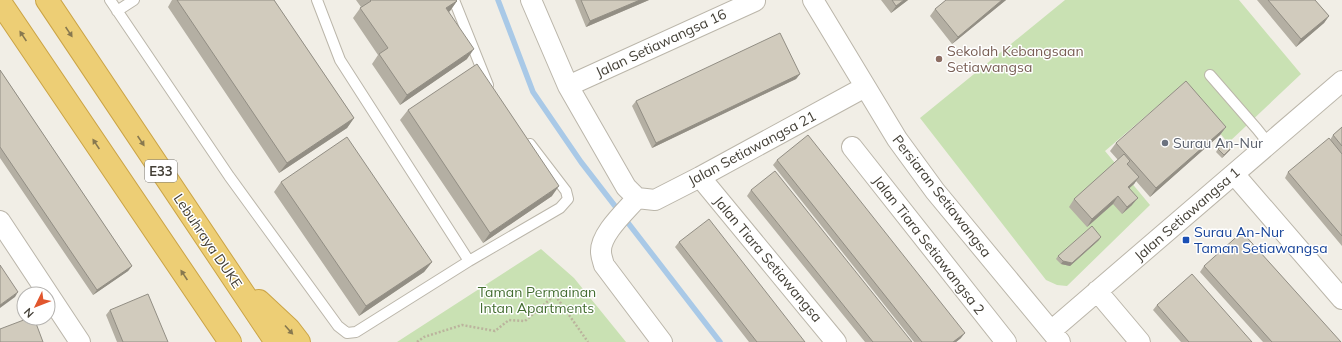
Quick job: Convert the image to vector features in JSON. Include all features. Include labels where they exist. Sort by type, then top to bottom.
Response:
[{"type":"highway","name":"Lebuhraya DUKE","points":[[47,0],[276,342]]},
{"type":"highway","name":"E33","points":[[0,2],[230,342]]},
{"type":"highway","points":[[230,274],[289,329],[299,342]]},
{"type":"highway","points":[[201,300],[226,342]]},
{"type":"street","points":[[531,0],[568,86],[626,187],[632,204],[612,227],[603,242],[600,253],[604,264],[662,342]]},
{"type":"street","name":"Persiaran Setiawangsa","points":[[813,0],[896,139],[934,191],[1056,337]]},
{"type":"street","name":"Jalan Setiawangsa 16","points":[[568,86],[755,1]]},
{"type":"street","name":"Jalan Setiawangsa 1","points":[[1056,337],[1097,291],[1342,81]]},
{"type":"street","name":"Jalan Setiawangsa 21","points":[[632,204],[655,200],[865,87]]},
{"type":"street","name":"Jalan Tiara Setiawangsa 2","points":[[852,147],[998,339]]},
{"type":"street","points":[[1234,174],[1342,299]]},
{"type":"street","name":"Jalan Tiara Setiawangsa","points":[[700,177],[836,342]]},
{"type":"street","points":[[0,221],[80,342]]},
{"type":"street","points":[[1097,291],[1140,342]]},
{"type":"lane","points":[[110,0],[229,176],[338,326],[347,333],[356,332],[469,261],[560,208],[568,199],[566,191],[524,137]]},
{"type":"lane","points":[[118,11],[134,0]]},
{"type":"lane","points":[[317,0],[340,60],[469,261]]},
{"type":"lane","points":[[454,0],[492,95]]},
{"type":"lane","points":[[1210,75],[1269,144]]},
{"type":"path","points":[[417,342],[424,337],[462,326],[495,331],[508,320],[525,321],[554,295],[588,342]]},
{"type":"green space","points":[[1065,0],[1239,0],[1301,74],[1228,143],[1181,86],[1105,151],[1150,205],[1067,286],[1057,285],[1046,280],[920,118]]},
{"type":"green space","name":"Taman Permainan Intan Apartments","points":[[541,249],[574,278],[626,342],[397,342]]},
{"type":"building","points":[[177,0],[274,0],[354,118],[287,163]]},
{"type":"building","points":[[370,0],[456,0],[457,1],[446,8],[474,49],[407,95],[379,54],[388,48],[360,8],[371,1]]},
{"type":"building","points":[[581,0],[640,0],[590,21]]},
{"type":"building","points":[[892,0],[904,0],[896,6]]},
{"type":"building","points":[[946,0],[1002,0],[958,37],[935,9]]},
{"type":"building","points":[[1268,0],[1315,0],[1329,16],[1301,39]]},
{"type":"building","points":[[780,33],[800,74],[656,143],[636,101]]},
{"type":"building","points":[[477,64],[559,186],[490,233],[408,110]]},
{"type":"building","points":[[0,70],[132,266],[97,290],[0,147]]},
{"type":"building","name":"Surau An-Nur","points":[[1186,81],[1226,127],[1156,188],[1116,143]]},
{"type":"building","points":[[1342,127],[1342,146],[1333,135]]},
{"type":"building","points":[[808,135],[965,333],[953,342],[922,342],[777,160]]},
{"type":"building","points":[[347,137],[432,262],[366,306],[281,182]]},
{"type":"building","points":[[1329,138],[1342,154],[1342,236],[1288,172]]},
{"type":"building","points":[[1228,140],[1233,146],[1224,155],[1218,149]]},
{"type":"building","points":[[1124,154],[1130,161],[1127,164],[1139,177],[1128,187],[1138,198],[1127,207],[1118,196],[1092,219],[1074,199]]},
{"type":"building","points":[[775,171],[912,342],[873,342],[751,190]]},
{"type":"building","points":[[709,219],[805,342],[757,342],[679,242]]},
{"type":"building","points":[[1092,226],[1101,237],[1072,263],[1063,261],[1058,256]]},
{"type":"building","points":[[1242,232],[1341,342],[1272,342],[1204,266]]},
{"type":"building","points":[[0,265],[16,289],[16,293],[0,305]]},
{"type":"building","points":[[1192,274],[1252,342],[1189,342],[1157,305]]},
{"type":"building","points":[[148,294],[168,342],[123,342],[110,310]]},
{"type":"building","points":[[16,323],[16,326],[37,326],[43,342],[0,342],[0,329]]},
{"type":"waterway","points":[[498,0],[533,92],[581,162],[720,342]]},
{"type":"place","name":"Sekolah Kebangsaan Setiawangsa","points":[[939,59]]},
{"type":"place","name":"Surau An-Nur","points":[[1165,143]]},
{"type":"place","name":"Surau An-Nur Taman Setiawangsa","points":[[1186,240]]}]
